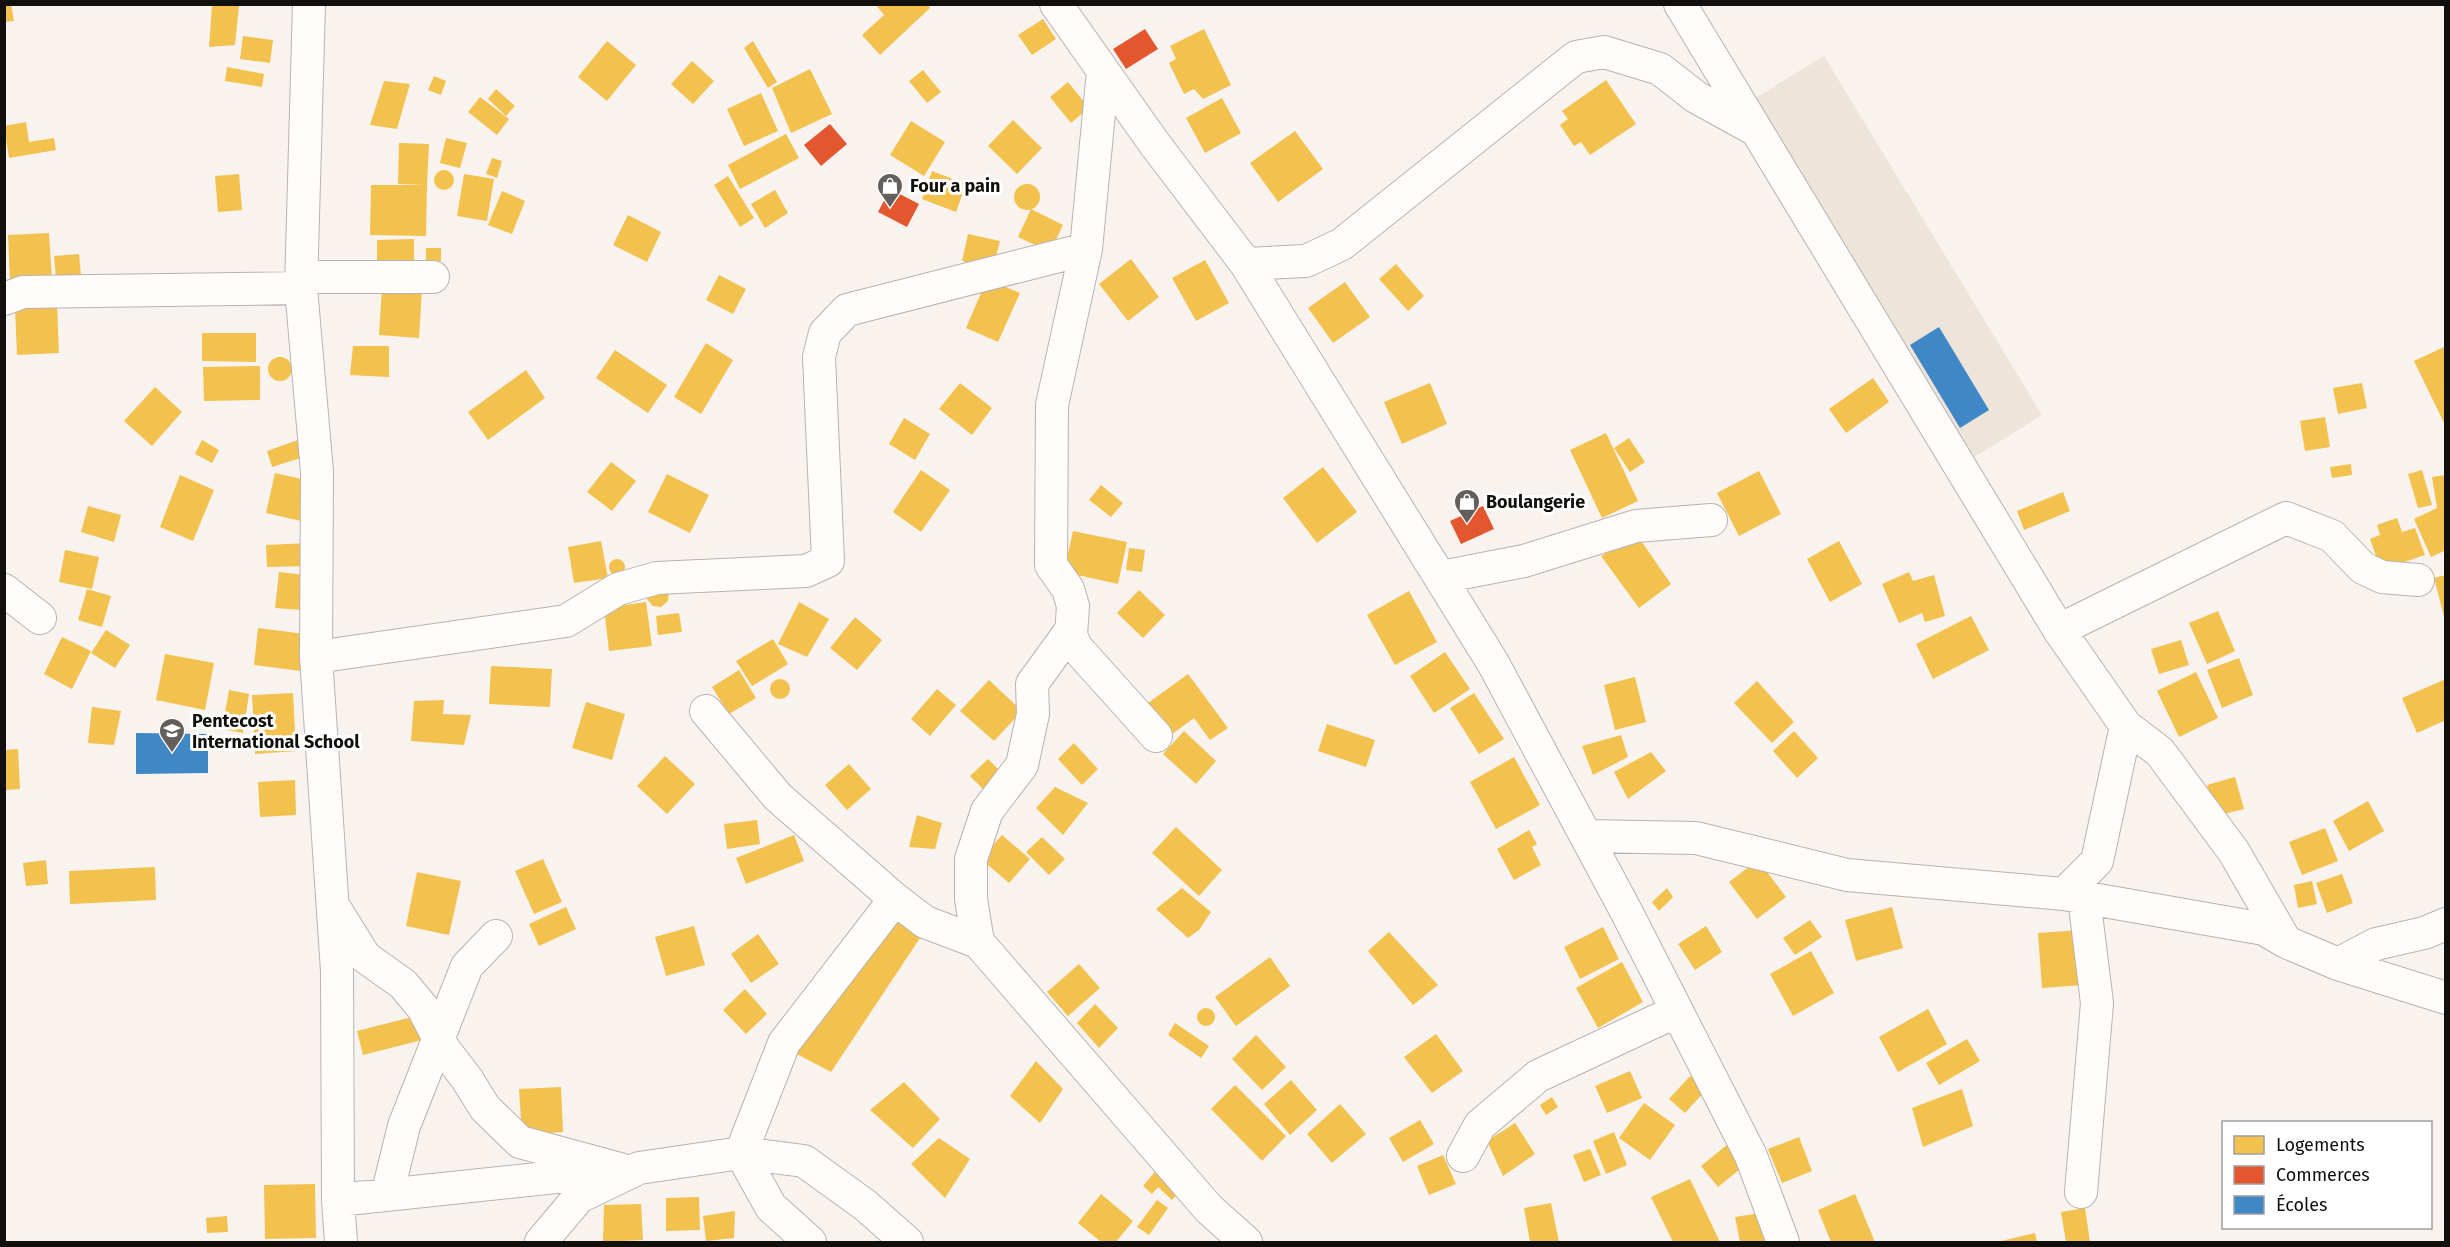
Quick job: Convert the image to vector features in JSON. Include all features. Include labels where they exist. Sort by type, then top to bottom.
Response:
[{"type":"street","points":[[309,4],[301,282],[317,472],[316,657],[337,971],[338,1200],[341,1242]]},
{"type":"street","points":[[1056,4],[1154,143],[1246,264],[1493,663],[1586,836],[1751,1156],[1783,1242]]},
{"type":"street","points":[[1680,4],[2059,630],[2126,726],[2160,752],[2234,852],[2286,942]]},
{"type":"street","points":[[1246,264],[1306,261],[1342,244],[1576,57],[1604,52],[1660,69],[1696,97],[1755,130]]},
{"type":"street","points":[[1103,71],[1086,249],[1052,405],[1051,565],[1068,589],[1073,606],[1071,630],[1076,647],[1156,736]]},
{"type":"street","points":[[316,657],[567,621],[618,589],[657,578],[806,571],[828,561],[819,357],[825,333],[848,310],[1086,249]]},
{"type":"street","points":[[4,299],[23,292],[433,277]]},
{"type":"street","points":[[2059,630],[2286,518],[2332,536],[2363,568],[2382,578],[2418,580]]},
{"type":"street","points":[[1441,578],[1524,561],[1636,526],[1711,520]]},
{"type":"street","points":[[4,590],[40,618]]},
{"type":"street","points":[[978,942],[972,899],[971,859],[987,811],[1022,765],[1034,714],[1032,684],[1071,630]]},
{"type":"street","points":[[706,711],[778,797],[895,899],[925,922],[978,942],[1209,1209],[1246,1242]]},
{"type":"street","points":[[2081,1192],[2097,1003],[2074,896],[2097,861],[2126,726]]},
{"type":"street","points":[[1586,836],[1695,838],[1847,875],[2074,896],[2264,929],[2286,942],[2338,964],[2445,998]]},
{"type":"street","points":[[741,1153],[784,1043],[895,899]]},
{"type":"street","points":[[332,903],[365,957],[403,984],[423,1008],[438,1036],[485,1108],[520,1142],[631,1169]]},
{"type":"street","points":[[2338,964],[2376,944],[2424,933],[2445,924]]},
{"type":"street","points":[[387,1195],[404,1126],[466,966],[496,936]]},
{"type":"street","points":[[1462,1156],[1480,1125],[1538,1076],[1677,1011]]},
{"type":"street","points":[[338,1200],[631,1169],[741,1153],[804,1161],[865,1205],[908,1242]]},
{"type":"street","points":[[741,1153],[771,1207],[810,1242]]},
{"type":"street","points":[[542,1242],[579,1197],[631,1169]]},
{"type":"shaded area","points":[[1824,56],[2042,415],[1971,459],[1752,100]]},
{"type":"building: Logements","points":[[4,4],[11,4],[14,21],[4,22]]},
{"type":"building: Logements","points":[[875,4],[927,4],[930,8],[880,55],[862,35],[884,15]]},
{"type":"building: Logements","points":[[212,5],[239,6],[235,45],[209,47]]},
{"type":"building: Logements","points":[[1043,19],[1056,39],[1032,55],[1018,35]]},
{"type":"building: Logements","points":[[1204,29],[1231,85],[1203,99],[1194,89],[1184,94],[1169,63],[1176,59],[1170,46]]},
{"type":"building: Logements","points":[[243,36],[273,40],[270,63],[240,59]]},
{"type":"building: Logements","points":[[607,41],[636,65],[607,101],[578,77]]},
{"type":"building: Logements","points":[[753,41],[777,82],[768,88],[744,48]]},
{"type":"building: Logements","points":[[692,61],[714,81],[693,104],[671,84]]},
{"type":"building: Logements","points":[[227,67],[264,74],[262,87],[225,81]]},
{"type":"building: Logements","points":[[810,69],[832,114],[791,133],[772,88]]},
{"type":"building: Logements","points":[[923,70],[941,92],[927,103],[909,81]]},
{"type":"building: Logements","points":[[434,76],[446,81],[441,95],[428,90]]},
{"type":"building: Logements","points":[[1606,80],[1636,124],[1590,155],[1581,142],[1574,146],[1560,125],[1568,119],[1562,111]]},
{"type":"building: Logements","points":[[384,81],[410,84],[397,129],[370,125]]},
{"type":"building: Logements","points":[[1068,82],[1089,108],[1071,123],[1050,97]]},
{"type":"building: Logements","points":[[496,89],[515,106],[506,116],[488,99]]},
{"type":"building: Logements","points":[[761,93],[778,131],[744,146],[727,109]]},
{"type":"building: Logements","points":[[480,97],[509,119],[497,135],[468,112]]},
{"type":"building: Logements","points":[[1222,98],[1241,133],[1205,153],[1186,118]]},
{"type":"building: Logements","points":[[1013,120],[1042,148],[1017,174],[988,146]]},
{"type":"building: Logements","points":[[911,121],[945,142],[924,176],[890,155]]},
{"type":"building: Logements","points":[[26,122],[29,142],[54,138],[56,150],[9,158],[4,126]]},
{"type":"building: Logements","points":[[1295,131],[1323,169],[1278,202],[1250,163]]},
{"type":"building: Logements","points":[[786,134],[799,158],[740,189],[728,165]]},
{"type":"building: Logements","points":[[446,138],[467,143],[460,168],[440,163]]},
{"type":"building: Logements","points":[[399,143],[429,144],[427,185],[398,184]]},
{"type":"building: Logements","points":[[492,158],[502,161],[497,178],[486,174]]},
{"type":"building: Logements","points":[[444,170],[451,173],[454,180],[451,187],[444,190],[437,187],[434,180],[437,173]]},
{"type":"building: Logements","points":[[932,171],[966,184],[956,212],[922,199]]},
{"type":"building: Logements","points":[[239,174],[242,210],[218,212],[215,176]]},
{"type":"building: Logements","points":[[464,174],[494,179],[487,221],[457,216]]},
{"type":"building: Logements","points":[[728,176],[754,218],[740,227],[714,185]]},
{"type":"building: Logements","points":[[1027,184],[1036,188],[1040,197],[1036,206],[1027,210],[1018,206],[1014,197],[1018,188]]},
{"type":"building: Logements","points":[[371,185],[427,185],[426,236],[370,235]]},
{"type":"building: Logements","points":[[775,190],[788,213],[765,228],[751,204]]},
{"type":"building: Logements","points":[[502,191],[525,201],[512,234],[488,225]]},
{"type":"building: Logements","points":[[1031,209],[1063,225],[1050,252],[1018,237]]},
{"type":"building: Logements","points":[[628,215],[661,232],[647,262],[613,245]]},
{"type":"building: Logements","points":[[49,233],[52,278],[10,280],[8,235]]},
{"type":"building: Logements","points":[[968,234],[1000,241],[993,269],[962,261]]},
{"type":"building: Logements","points":[[414,239],[414,271],[377,271],[377,240]]},
{"type":"building: Logements","points":[[426,248],[441,248],[441,261],[426,261]]},
{"type":"building: Logements","points":[[79,254],[81,276],[56,278],[54,256]]},
{"type":"building: Logements","points":[[1131,259],[1159,297],[1128,321],[1099,284]]},
{"type":"building: Logements","points":[[1205,260],[1229,303],[1196,321],[1172,278]]},
{"type":"building: Logements","points":[[1396,264],[1424,296],[1408,311],[1379,279]]},
{"type":"building: Logements","points":[[719,275],[746,289],[733,314],[706,300]]},
{"type":"building: Logements","points":[[987,279],[1020,293],[998,342],[966,328]]},
{"type":"building: Logements","points":[[1345,282],[1370,317],[1333,343],[1308,308]]},
{"type":"building: Logements","points":[[382,287],[422,289],[419,338],[379,335]]},
{"type":"building: Logements","points":[[57,305],[59,353],[17,355],[15,308]]},
{"type":"building: Logements","points":[[202,333],[256,333],[256,362],[202,361]]},
{"type":"building: Logements","points":[[706,343],[733,360],[701,414],[674,397]]},
{"type":"building: Logements","points":[[353,346],[389,346],[389,377],[350,375]]},
{"type":"building: Logements","points":[[2446,346],[2446,427],[2414,361]]},
{"type":"building: Logements","points":[[615,350],[667,385],[648,413],[596,378]]},
{"type":"building: Logements","points":[[280,357],[285,358],[291,364],[291,374],[285,380],[280,381],[275,380],[269,374],[268,369],[269,364],[275,358]]},
{"type":"building: Logements","points":[[260,366],[260,400],[204,401],[203,367]]},
{"type":"building: Logements","points":[[526,370],[545,398],[488,440],[468,412]]},
{"type":"building: Logements","points":[[1873,378],[1889,402],[1846,433],[1829,409]]},
{"type":"building: Logements","points":[[960,383],[992,408],[972,435],[939,409]]},
{"type":"building: Logements","points":[[1430,383],[1447,424],[1402,444],[1384,402]]},
{"type":"building: Logements","points":[[2362,383],[2367,408],[2338,414],[2333,388]]},
{"type":"building: Logements","points":[[155,387],[182,412],[152,446],[124,421]]},
{"type":"building: Logements","points":[[2325,417],[2330,447],[2305,451],[2300,421]]},
{"type":"building: Logements","points":[[904,418],[930,434],[915,460],[889,444]]},
{"type":"building: Logements","points":[[1606,433],[1638,501],[1602,518],[1570,450]]},
{"type":"building: Logements","points":[[1629,438],[1645,462],[1630,472],[1614,448]]},
{"type":"building: Logements","points":[[202,440],[219,450],[212,463],[195,454]]},
{"type":"building: Logements","points":[[298,440],[304,457],[272,467],[267,451]]},
{"type":"building: Logements","points":[[611,462],[636,481],[612,511],[587,492]]},
{"type":"building: Logements","points":[[2351,464],[2352,475],[2332,478],[2330,467]]},
{"type":"building: Logements","points":[[1323,467],[1357,512],[1317,543],[1283,498]]},
{"type":"building: Logements","points":[[921,470],[950,490],[921,532],[893,512]]},
{"type":"building: Logements","points":[[2422,470],[2432,505],[2418,508],[2408,474]]},
{"type":"building: Logements","points":[[1759,471],[1781,514],[1739,536],[1717,493]]},
{"type":"building: Logements","points":[[275,473],[310,481],[301,521],[266,513]]},
{"type":"building: Logements","points":[[667,474],[709,495],[690,533],[648,512]]},
{"type":"building: Logements","points":[[180,475],[214,490],[193,541],[160,527]]},
{"type":"building: Logements","points":[[2446,475],[2446,550],[2431,557],[2414,519],[2437,508],[2432,477]]},
{"type":"building: Logements","points":[[1101,485],[1123,503],[1111,517],[1089,500]]},
{"type":"building: Logements","points":[[2063,492],[2070,511],[2024,530],[2017,511]]},
{"type":"building: Logements","points":[[88,506],[121,515],[114,542],[81,532]]},
{"type":"building: Logements","points":[[2397,518],[2402,532],[2415,528],[2425,555],[2381,570],[2370,539],[2380,535],[2377,525]]},
{"type":"building: Logements","points":[[1073,531],[1127,542],[1118,584],[1064,572]]},
{"type":"building: Logements","points":[[1637,535],[1671,584],[1639,608],[1601,556]]},
{"type":"building: Logements","points":[[601,541],[608,578],[574,583],[568,547]]},
{"type":"building: Logements","points":[[1839,541],[1862,584],[1830,602],[1807,559]]},
{"type":"building: Logements","points":[[309,543],[310,566],[267,567],[266,545]]},
{"type":"building: Logements","points":[[1129,548],[1145,550],[1142,572],[1126,570]]},
{"type":"building: Logements","points":[[65,550],[99,557],[92,589],[59,582]]},
{"type":"building: Logements","points":[[614,559],[620,559],[625,567],[623,573],[614,575],[609,570],[609,564]]},
{"type":"building: Logements","points":[[279,572],[305,575],[302,610],[275,608]]},
{"type":"building: Logements","points":[[1909,572],[1913,581],[1934,575],[1945,616],[1925,622],[1922,613],[1899,623],[1882,584]]},
{"type":"building: Logements","points":[[2446,575],[2446,619],[2445,620],[2434,578]]},
{"type":"building: Logements","points":[[87,589],[111,596],[102,627],[78,620]]},
{"type":"building: Logements","points":[[1139,590],[1165,615],[1143,638],[1117,613]]},
{"type":"building: Logements","points":[[1409,591],[1437,642],[1395,665],[1367,615]]},
{"type":"building: Logements","points":[[669,592],[668,601],[661,607],[653,606],[647,599],[647,595]]},
{"type":"building: Logements","points":[[646,602],[652,646],[609,651],[604,608]]},
{"type":"building: Logements","points":[[799,602],[829,619],[807,657],[778,644]]},
{"type":"building: Logements","points":[[2218,611],[2235,651],[2207,664],[2189,623]]},
{"type":"building: Logements","points":[[679,613],[682,632],[658,635],[656,616]]},
{"type":"building: Logements","points":[[1971,616],[1989,650],[1933,679],[1916,644]]},
{"type":"building: Logements","points":[[855,617],[882,640],[857,670],[830,648]]},
{"type":"building: Logements","points":[[258,628],[305,634],[301,671],[254,665]]},
{"type":"building: Logements","points":[[106,630],[130,645],[115,668],[91,653]]},
{"type":"building: Logements","points":[[62,637],[91,651],[72,689],[44,674]]},
{"type":"building: Logements","points":[[773,639],[788,664],[752,686],[736,661]]},
{"type":"building: Logements","points":[[2181,640],[2189,665],[2159,674],[2151,649]]},
{"type":"building: Logements","points":[[1445,652],[1470,689],[1434,713],[1410,676]]},
{"type":"building: Logements","points":[[165,654],[214,663],[205,710],[156,700]]},
{"type":"building: Logements","points":[[2239,658],[2253,695],[2222,708],[2207,670]]},
{"type":"building: Logements","points":[[491,666],[552,669],[550,707],[489,704]]},
{"type":"building: Logements","points":[[739,670],[756,698],[729,714],[712,687]]},
{"type":"building: Logements","points":[[2196,672],[2218,718],[2179,737],[2157,691]]},
{"type":"building: Logements","points":[[1188,674],[1228,728],[1210,740],[1194,718],[1171,735],[1148,703]]},
{"type":"building: Logements","points":[[1635,677],[1646,722],[1615,730],[1604,685]]},
{"type":"building: Logements","points":[[780,679],[787,682],[790,689],[787,696],[780,699],[773,696],[770,689],[773,682]]},
{"type":"building: Logements","points":[[2446,679],[2446,720],[2417,733],[2402,698]]},
{"type":"building: Logements","points":[[989,680],[1022,711],[994,741],[960,711]]},
{"type":"building: Logements","points":[[1757,681],[1794,722],[1772,743],[1734,703]]},
{"type":"building: Logements","points":[[937,689],[956,705],[930,736],[911,719]]},
{"type":"building: Logements","points":[[229,690],[249,694],[243,733],[222,729]]},
{"type":"building: Logements","points":[[293,693],[296,751],[255,754],[252,695]]},
{"type":"building: Logements","points":[[1474,693],[1504,739],[1479,754],[1450,708]]},
{"type":"building: Logements","points":[[444,700],[443,714],[471,715],[464,745],[411,741],[414,701]]},
{"type":"building: Logements","points":[[586,702],[625,714],[612,760],[572,748]]},
{"type":"building: Logements","points":[[92,707],[121,711],[114,745],[88,743]]},
{"type":"building: Logements","points":[[1327,724],[1375,740],[1366,767],[1318,751]]},
{"type":"building: Logements","points":[[1184,731],[1216,761],[1196,784],[1163,754]]},
{"type":"building: Logements","points":[[1794,731],[1818,758],[1797,778],[1773,751]]},
{"type":"building: Logements","points":[[1621,735],[1628,757],[1593,775],[1582,746]]},
{"type":"building: Logements","points":[[1074,743],[1098,769],[1082,785],[1058,759]]},
{"type":"building: Logements","points":[[18,749],[20,789],[5,790],[5,750]]},
{"type":"building: Logements","points":[[1651,752],[1666,771],[1628,799],[1614,772]]},
{"type":"building: Logements","points":[[665,756],[695,784],[667,814],[637,786]]},
{"type":"building: Logements","points":[[1514,757],[1540,805],[1496,829],[1470,782]]},
{"type":"building: Logements","points":[[988,759],[1006,777],[988,794],[970,776]]},
{"type":"building: Logements","points":[[849,764],[871,789],[847,810],[825,785]]},
{"type":"building: Logements","points":[[2235,777],[2244,809],[2216,816],[2207,785]]},
{"type":"building: Logements","points":[[295,780],[296,815],[260,817],[258,782]]},
{"type":"building: Logements","points":[[1055,787],[1088,803],[1063,835],[1036,808]]},
{"type":"building: Logements","points":[[2368,801],[2384,831],[2349,851],[2333,821]]},
{"type":"building: Logements","points":[[917,815],[942,823],[935,849],[909,847]]},
{"type":"building: Logements","points":[[757,820],[760,844],[727,849],[724,824]]},
{"type":"building: Logements","points":[[1176,827],[1222,870],[1199,896],[1152,853]]},
{"type":"building: Logements","points":[[2325,828],[2338,861],[2302,875],[2289,842]]},
{"type":"building: Logements","points":[[1529,830],[1537,844],[1532,847],[1541,865],[1514,880],[1497,849]]},
{"type":"building: Logements","points":[[794,835],[804,861],[746,884],[736,858]]},
{"type":"building: Logements","points":[[1002,835],[1030,859],[1009,883],[981,859]]},
{"type":"building: Logements","points":[[1042,837],[1065,859],[1049,875],[1026,852]]},
{"type":"building: Logements","points":[[543,859],[562,902],[534,914],[515,871]]},
{"type":"building: Logements","points":[[46,860],[48,884],[26,886],[23,863]]},
{"type":"building: Logements","points":[[1758,860],[1786,897],[1757,919],[1729,882]]},
{"type":"building: Logements","points":[[155,867],[156,900],[70,904],[69,871]]},
{"type":"building: Logements","points":[[417,872],[461,881],[449,935],[406,926]]},
{"type":"building: Logements","points":[[2342,874],[2353,903],[2327,913],[2316,883]]},
{"type":"building: Logements","points":[[2312,881],[2317,904],[2298,908],[2294,885]]},
{"type":"building: Logements","points":[[1182,888],[1211,912],[1199,930],[1188,938],[1156,909]]},
{"type":"building: Logements","points":[[1667,888],[1673,897],[1659,911],[1652,902]]},
{"type":"building: Logements","points":[[566,907],[576,929],[539,946],[529,924]]},
{"type":"building: Logements","points":[[1892,907],[1903,948],[1856,961],[1845,920]]},
{"type":"building: Logements","points":[[896,909],[924,932],[831,1072],[791,1051]]},
{"type":"building: Logements","points":[[1810,920],[1822,937],[1795,955],[1783,938]]},
{"type":"building: Logements","points":[[694,926],[705,965],[666,976],[655,937]]},
{"type":"building: Logements","points":[[1706,926],[1722,952],[1695,970],[1678,944]]},
{"type":"building: Logements","points":[[1603,927],[1619,959],[1580,979],[1564,947]]},
{"type":"building: Logements","points":[[2080,930],[2084,985],[2042,988],[2038,933]]},
{"type":"building: Logements","points":[[1389,932],[1438,985],[1413,1005],[1368,951]]},
{"type":"building: Logements","points":[[758,934],[779,964],[751,983],[731,954]]},
{"type":"building: Logements","points":[[1811,951],[1834,993],[1793,1016],[1770,974]]},
{"type":"building: Logements","points":[[1270,957],[1290,986],[1236,1026],[1215,997]]},
{"type":"building: Logements","points":[[1622,962],[1643,1002],[1598,1028],[1576,988]]},
{"type":"building: Logements","points":[[1079,964],[1100,988],[1068,1016],[1047,992]]},
{"type":"building: Logements","points":[[745,989],[767,1014],[746,1034],[723,1010]]},
{"type":"building: Logements","points":[[1095,1004],[1118,1028],[1099,1048],[1077,1023]]},
{"type":"building: Logements","points":[[1206,1008],[1212,1011],[1215,1017],[1212,1023],[1206,1026],[1200,1023],[1197,1017],[1200,1011]]},
{"type":"building: Logements","points":[[1928,1009],[1947,1044],[1898,1072],[1879,1037]]},
{"type":"building: Logements","points":[[420,1015],[426,1039],[363,1055],[357,1031]]},
{"type":"building: Logements","points":[[1175,1023],[1209,1046],[1201,1058],[1168,1035]]},
{"type":"building: Logements","points":[[1436,1034],[1463,1071],[1432,1093],[1404,1057]]},
{"type":"building: Logements","points":[[1256,1035],[1286,1067],[1262,1090],[1232,1059]]},
{"type":"building: Logements","points":[[1967,1039],[1980,1061],[1939,1085],[1926,1063]]},
{"type":"building: Logements","points":[[1036,1061],[1063,1089],[1040,1123],[1010,1096]]},
{"type":"building: Logements","points":[[1630,1071],[1642,1098],[1607,1113],[1595,1086]]},
{"type":"building: Logements","points":[[1690,1076],[1706,1090],[1685,1113],[1669,1099]]},
{"type":"building: Logements","points":[[1291,1080],[1317,1110],[1290,1135],[1264,1104]]},
{"type":"building: Logements","points":[[904,1082],[940,1119],[913,1148],[870,1110]]},
{"type":"building: Logements","points":[[1235,1085],[1286,1136],[1262,1161],[1211,1109]]},
{"type":"building: Logements","points":[[561,1087],[563,1132],[522,1135],[519,1089]]},
{"type":"building: Logements","points":[[1962,1089],[1973,1126],[1923,1147],[1912,1108]]},
{"type":"building: Logements","points":[[1552,1097],[1558,1107],[1546,1115],[1540,1105]]},
{"type":"building: Logements","points":[[1644,1103],[1675,1125],[1650,1160],[1619,1138]]},
{"type":"building: Logements","points":[[1340,1104],[1366,1134],[1332,1163],[1307,1134]]},
{"type":"building: Logements","points":[[1420,1120],[1434,1144],[1403,1162],[1389,1138]]},
{"type":"building: Logements","points":[[1515,1123],[1535,1154],[1503,1176],[1487,1141]]},
{"type":"building: Logements","points":[[1614,1132],[1627,1165],[1606,1174],[1593,1141]]},
{"type":"building: Logements","points":[[1799,1137],[1812,1171],[1782,1183],[1768,1149]]},
{"type":"building: Logements","points":[[939,1138],[970,1159],[945,1198],[911,1164]]},
{"type":"building: Logements","points":[[1728,1144],[1745,1165],[1718,1187],[1701,1166]]},
{"type":"building: Logements","points":[[1590,1149],[1601,1175],[1584,1182],[1573,1155]]},
{"type":"building: Logements","points":[[1443,1155],[1456,1184],[1429,1195],[1417,1166]]},
{"type":"building: Logements","points":[[1163,1162],[1187,1184],[1172,1200],[1158,1187],[1152,1194],[1143,1186]]},
{"type":"building: Logements","points":[[1690,1179],[1720,1242],[1673,1242],[1651,1197]]},
{"type":"building: Logements","points":[[315,1184],[316,1238],[265,1239],[264,1185]]},
{"type":"building: Logements","points":[[1101,1194],[1133,1221],[1116,1242],[1101,1242],[1078,1223]]},
{"type":"building: Logements","points":[[1855,1194],[1875,1242],[1831,1242],[1818,1210]]},
{"type":"building: Logements","points":[[699,1197],[700,1230],[666,1231],[666,1198]]},
{"type":"building: Logements","points":[[1157,1200],[1168,1208],[1149,1235],[1137,1227]]},
{"type":"building: Logements","points":[[1551,1203],[1559,1242],[1530,1242],[1524,1208]]},
{"type":"building: Logements","points":[[641,1204],[643,1240],[603,1242],[604,1205]]},
{"type":"building: Logements","points":[[2085,1208],[2090,1242],[2066,1242],[2061,1212]]},
{"type":"building: Logements","points":[[735,1211],[734,1238],[706,1241],[703,1216]]},
{"type":"building: Logements","points":[[1760,1213],[1765,1242],[1740,1242],[1735,1217]]},
{"type":"building: Logements","points":[[227,1216],[228,1232],[207,1233],[206,1218]]},
{"type":"building: Logements","points":[[2035,1233],[2037,1242],[1997,1242]]},
{"type":"building: Commerces","points":[[1145,29],[1158,49],[1126,69],[1113,49]]},
{"type":"building: Commerces","points":[[830,124],[847,144],[821,166],[804,145]]},
{"type":"building: Commerces","points":[[890,189],[919,204],[907,227],[878,212]]},
{"type":"building: Commerces","points":[[1483,506],[1494,529],[1461,544],[1450,521]]},
{"type":"building: Écoles","points":[[1939,327],[1989,410],[1960,428],[1910,345]]},
{"type":"building: Écoles","name":"Pentecost International School","points":[[136,733],[208,734],[208,773],[136,774]]},
{"type":"place","name":"Four a pain","points":[[890,209]]},
{"type":"place","name":"Boulangerie","points":[[1467,525]]},
{"type":"place","name":"Pentecost International School","points":[[172,754]]}]
